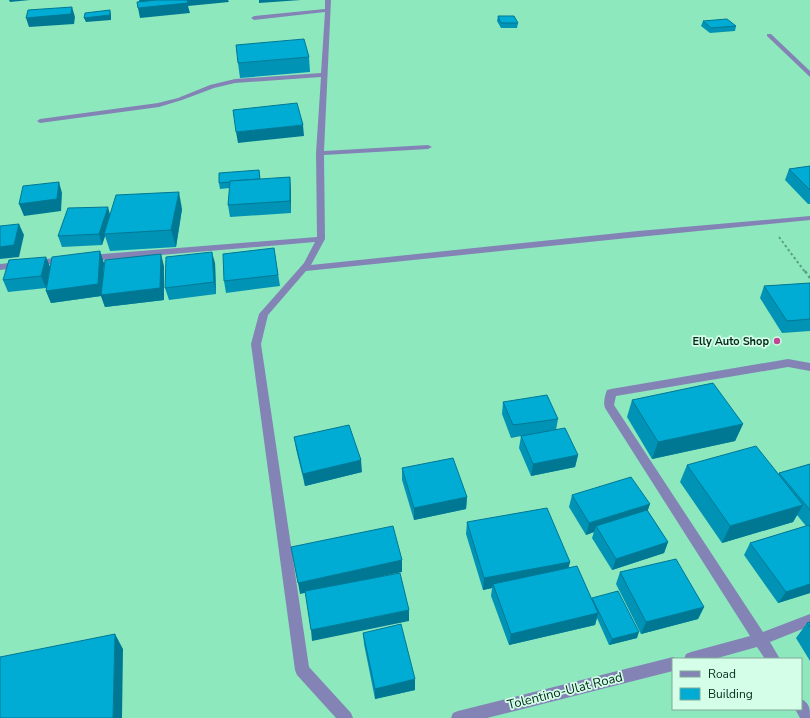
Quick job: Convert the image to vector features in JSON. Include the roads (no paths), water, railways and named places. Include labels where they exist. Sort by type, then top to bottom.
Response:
[{"type":"street","points":[[254,18],[328,5],[320,153],[321,239],[308,264],[264,314],[256,344],[302,670],[346,718]]},
{"type":"street","points":[[769,35],[810,75]]},
{"type":"street","points":[[40,121],[159,105],[180,99],[212,86],[235,81],[324,75]]},
{"type":"street","points":[[320,153],[428,147]]},
{"type":"street","points":[[303,269],[638,234],[810,218]]},
{"type":"street","points":[[0,267],[74,259],[321,239]]},
{"type":"street","points":[[772,658],[609,405],[610,393],[788,363],[810,367]]},
{"type":"street","points":[[694,658],[761,639],[810,620]]},
{"type":"street","name":"Tolentino-Ulat Road","points":[[458,718],[672,664]]},
{"type":"street","points":[[802,708],[808,718]]},
{"type":"place","name":"Elly Auto Shop","points":[[777,341]]}]
